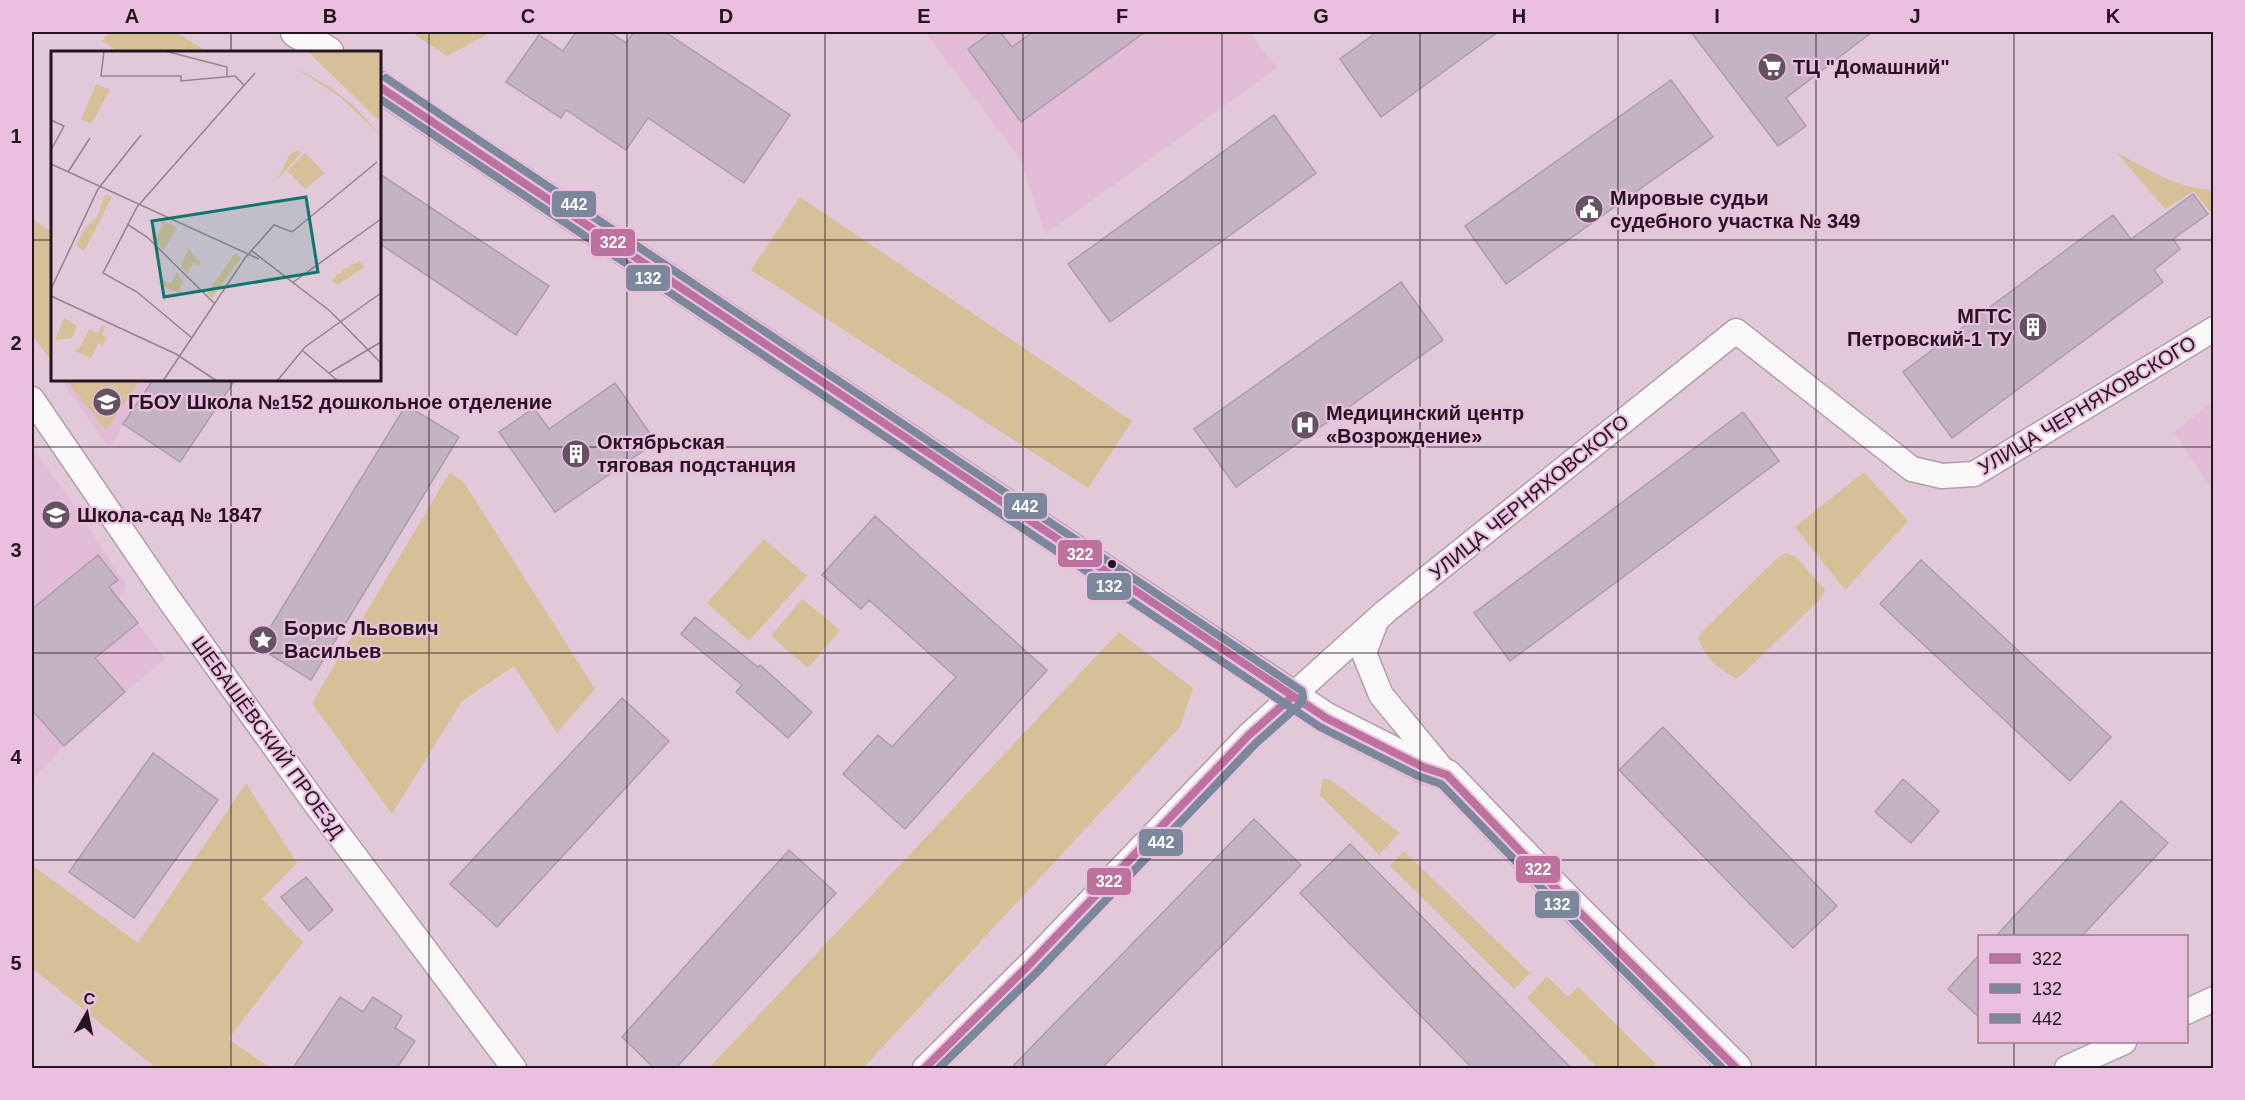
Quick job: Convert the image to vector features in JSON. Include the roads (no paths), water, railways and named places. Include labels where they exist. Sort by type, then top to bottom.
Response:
[{"type":"street","points":[[296,32],[326,51]]},
{"type":"street","points":[[381,88],[1326,718],[1423,767],[1447,775]]},
{"type":"street","name":"УЛИЦА ЧЕРНЯХОВСКОГО","points":[[926,1068],[1028,966],[1249,735],[1376,621],[1736,331],[1912,469],[1942,476],[1974,474],[2214,329]]},
{"type":"street","name":"ШЕБАШЁВСКИЙ ПРОЕЗД","points":[[32,399],[168,598],[315,803],[514,1068]]},
{"type":"street","points":[[1376,621],[1364,653],[1381,695],[1447,775],[1736,1068]]},
{"type":"street","points":[[2188,1012],[2214,999]]},
{"type":"street","points":[[2067,1068],[2120,1043]]},
{"type":"place","name":"ТЦ \"Домашний\"","points":[[1772,67]]},
{"type":"place","name":"Мировые судьи судебного участка № 349","points":[[1589,209]]},
{"type":"place","name":"МГТС Петровский-1 ТУ","points":[[2033,327]]},
{"type":"place","name":"ГБОУ Школа №152 дошкольное отделение","points":[[107,402]]},
{"type":"place","name":"Медицинский центр «Возрождение»","points":[[1305,425]]},
{"type":"place","name":"Октябрьская тяговая подстанция","points":[[576,454]]},
{"type":"place","name":"Школа-сад № 1847","points":[[56,515]]},
{"type":"place","name":"Борис Львович Васильев","points":[[263,640]]}]
